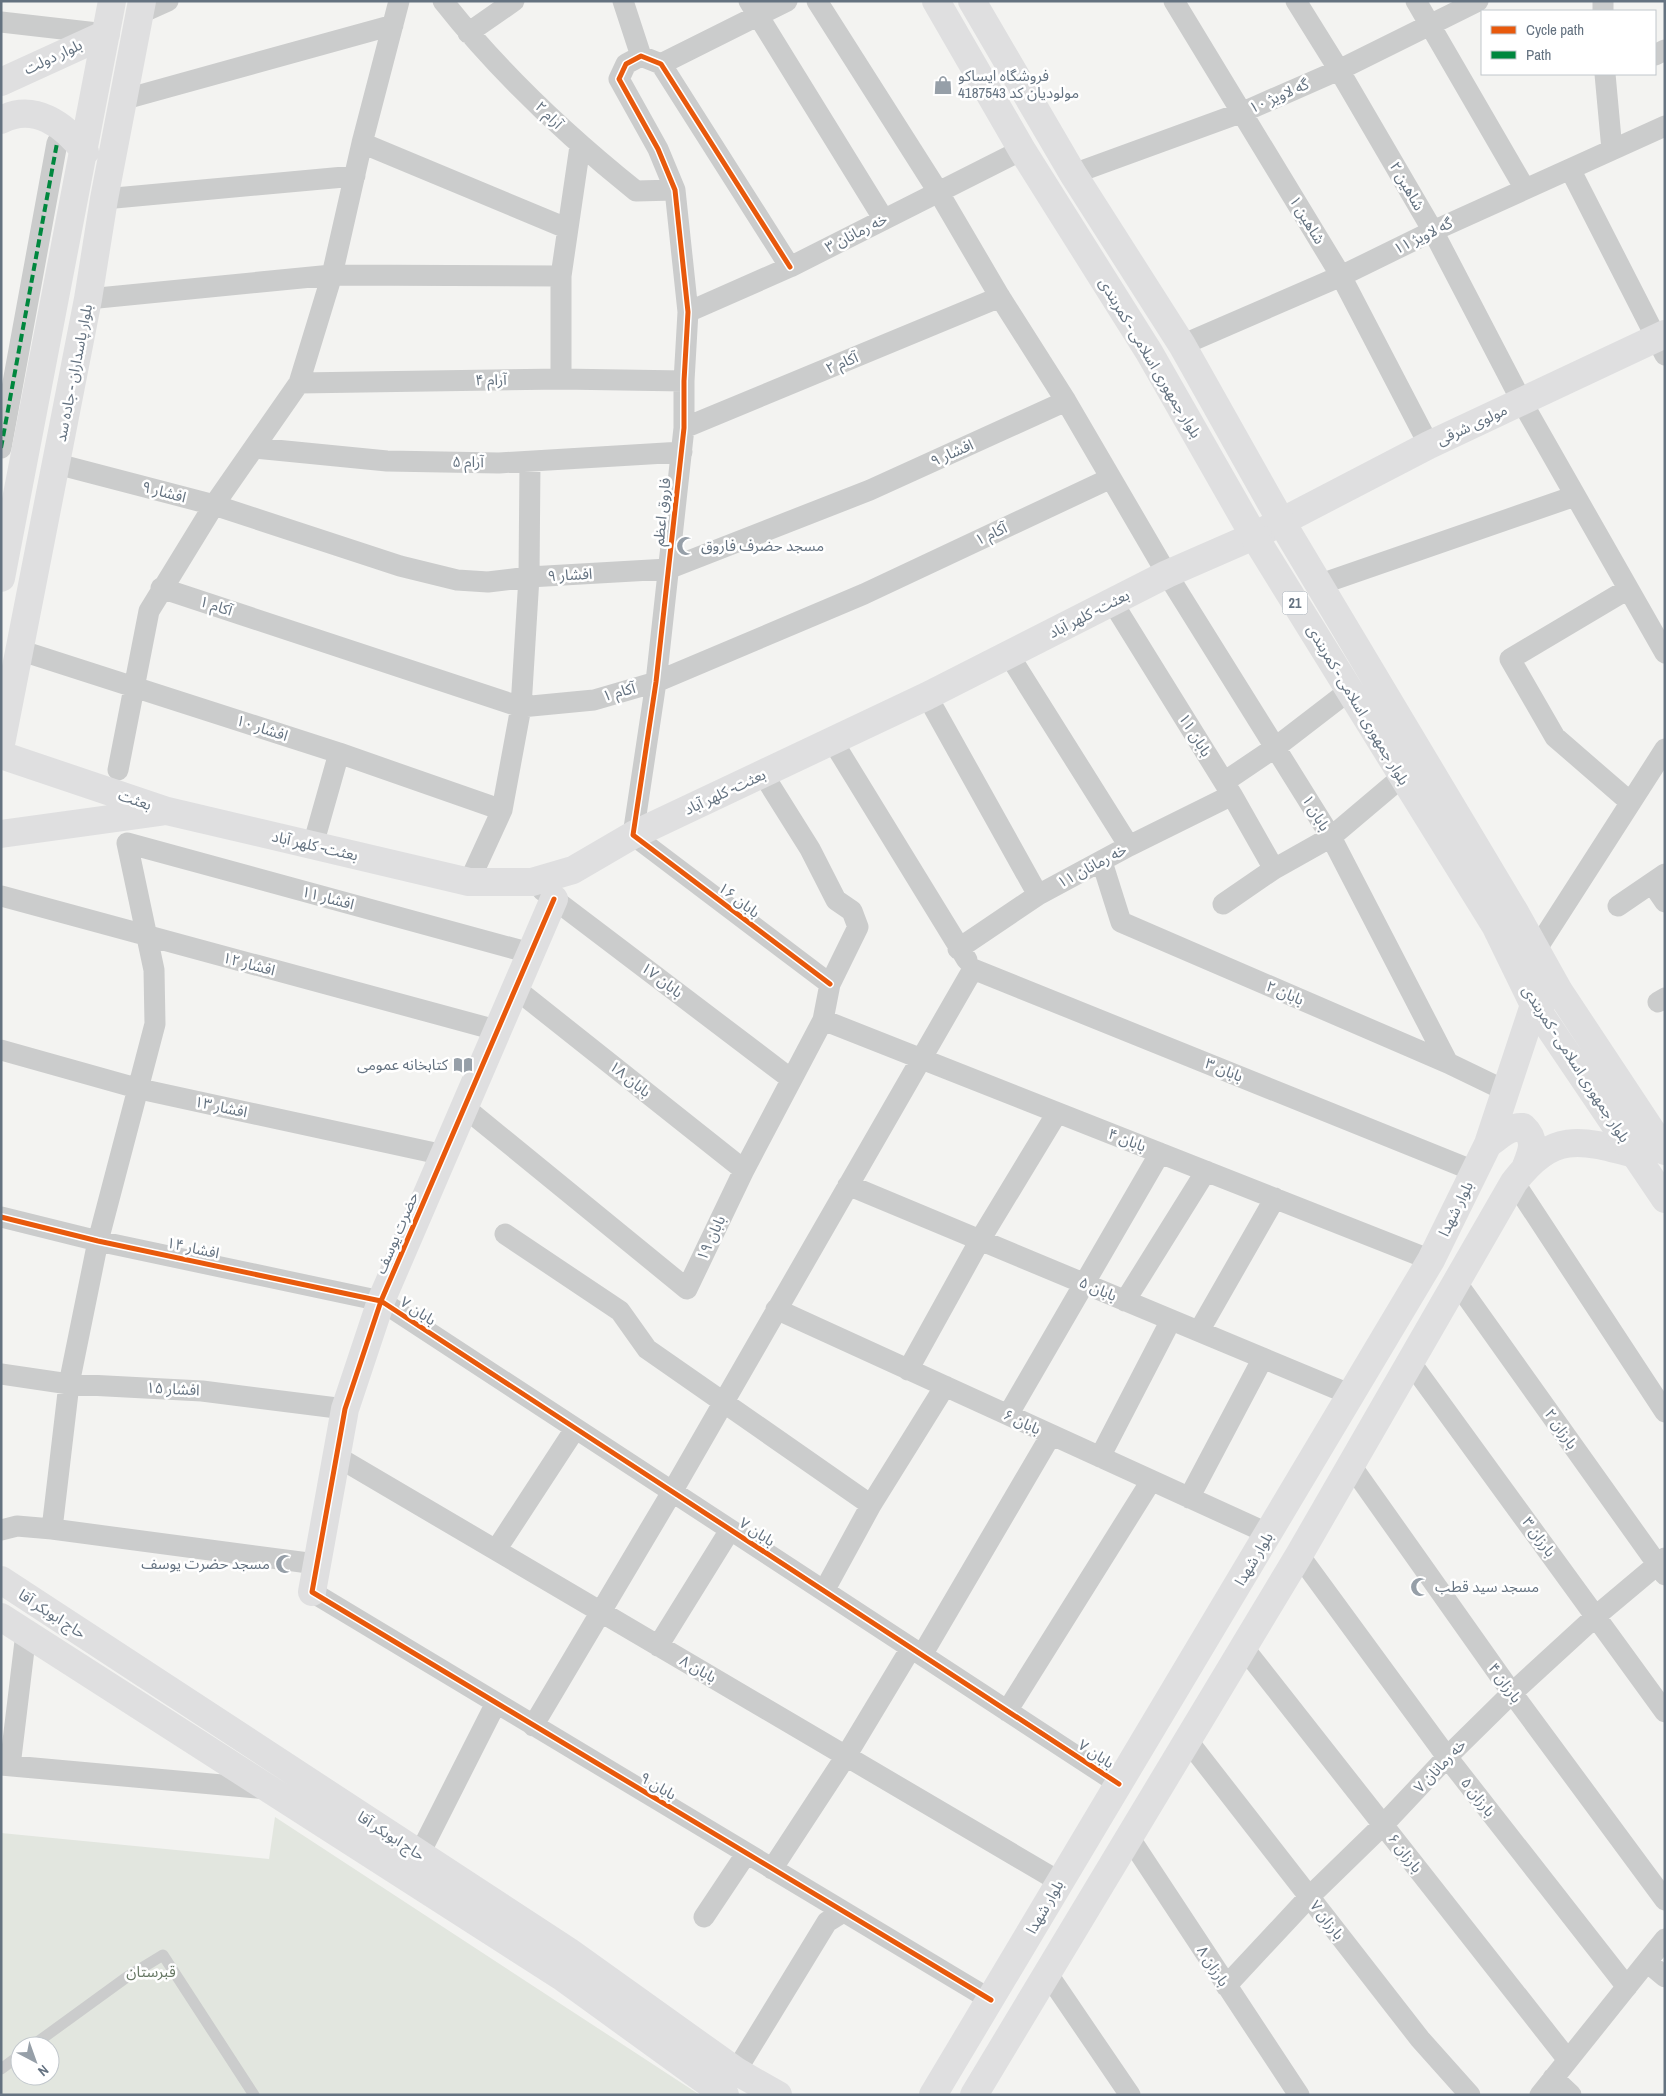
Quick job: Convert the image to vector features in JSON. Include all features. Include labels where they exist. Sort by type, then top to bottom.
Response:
[{"type":"main road","points":[[1,578],[6,526],[85,152],[112,1]]},
{"type":"main road","name":"بلوار جمهوری اسلامی - کمربندی","points":[[936,1],[1022,150],[1148,352],[1254,536],[1402,777],[1506,921],[1536,950],[1559,991],[1665,1152]]},
{"type":"main road","name":"بلوار جمهوری اسلامی - کمربندی","points":[[972,1],[1073,174],[1182,345],[1318,585],[1506,921],[1534,1005],[1665,1198]]},
{"type":"main road","name":"بلوار پاسداران - جاده سد","points":[[1,744],[57,464],[140,8]]},
{"type":"main road","name":"بلوار دولت","points":[[1,82],[106,34]]},
{"type":"main road","points":[[1,120],[13,114],[38,115],[56,122],[73,136],[85,152]]},
{"type":"main road","name":"مولوی شرقی","points":[[1254,536],[1429,445],[1522,402],[1662,342]]},
{"type":"main road","name":"بعثت- کلهر آباد","points":[[167,811],[469,882],[532,882],[572,870],[633,835],[927,696],[1167,574],[1254,536]]},
{"type":"main road","name":"بعثت","points":[[1,755],[167,811]]},
{"type":"main road","name":"بعثت","points":[[1,834],[167,811]]},
{"type":"main road","name":"حضرت یوسف","points":[[312,1592],[345,1409],[381,1301],[554,899]]},
{"type":"main road","points":[[1534,1005],[1559,991]]},
{"type":"main road","name":"بلوار شهدا","points":[[933,2095],[1269,1534],[1349,1394],[1431,1260],[1488,1144],[1534,1005]]},
{"type":"main road","points":[[974,2095],[1188,1741],[1242,1646],[1299,1555],[1350,1464],[1411,1363],[1520,1174],[1533,1148],[1532,1138],[1523,1127],[1515,1126],[1488,1144]]},
{"type":"main road","points":[[1520,1174],[1552,1148],[1569,1142],[1602,1145],[1634,1154]]},
{"type":"main road","name":"حاج ابوبکر آقا","points":[[1,1580],[568,1951],[646,2009],[730,2083]]},
{"type":"main road","name":"حاج ابوبکر آقا","points":[[1,1617],[730,2083],[778,2095]]},
{"type":"street","points":[[140,8],[168,1]]},
{"type":"street","points":[[118,770],[136,686],[149,611],[161,588],[214,505],[299,383],[332,275],[362,142],[400,1]]},
{"type":"street","name":"آرام ۲","points":[[443,1],[468,33],[580,146],[636,191],[675,190]]},
{"type":"street","points":[[468,33],[514,1]]},
{"type":"street","points":[[623,1],[651,60],[790,267]]},
{"type":"street","points":[[651,60],[754,9],[787,1]]},
{"type":"street","name":"بابان ۱","points":[[817,1],[939,193],[1000,297],[1066,401],[1167,574],[1331,837],[1448,1063]]},
{"type":"street","name":"شاهین ۱","points":[[1174,1],[1341,276],[1429,445]]},
{"type":"street","name":"شاهین ۲","points":[[1296,1],[1339,70],[1433,231],[1522,402],[1665,654]]},
{"type":"street","points":[[1416,1],[1525,189]]},
{"type":"street","name":"گه لاویژ ۱۰","points":[[1073,174],[1243,112],[1339,70],[1478,1]]},
{"type":"street","points":[[754,9],[884,218]]},
{"type":"street","points":[[1,22],[106,34]]},
{"type":"street","points":[[122,100],[393,25]]},
{"type":"street","name":"فاروق اعظم","points":[[633,835],[656,682],[682,452],[688,312],[675,190],[658,149],[619,79],[626,64],[651,60]]},
{"type":"street","points":[[1610,77],[1612,150]]},
{"type":"street","name":"گه لاویژ ۱۱","points":[[1182,345],[1341,276],[1433,231],[1612,150],[1664,129]]},
{"type":"street","points":[[362,142],[566,228]]},
{"type":"street","points":[[1,448],[57,143]]},
{"type":"street","points":[[561,379],[561,276],[566,228],[580,146]]},
{"type":"street","name":"خه رمانان ۳","points":[[688,312],[790,267],[1022,150]]},
{"type":"street","points":[[1570,169],[1662,342]]},
{"type":"street","points":[[104,199],[355,176]]},
{"type":"street","points":[[88,299],[332,275],[561,276]]},
{"type":"street","name":"آکام ۲","points":[[684,428],[1000,297]]},
{"type":"street","name":"آرام ۴","points":[[299,383],[561,379],[684,381]]},
{"type":"street","name":"افشار ۹","points":[[57,464],[214,505],[400,566],[457,580],[488,582],[529,577],[668,569],[870,490],[1066,401]]},
{"type":"street","name":"آرام ۵","points":[[255,448],[387,461],[530,462],[682,452]]},
{"type":"street","points":[[469,882],[502,810],[521,707],[529,577],[530,462]]},
{"type":"street","name":"آکام ۱","points":[[161,588],[521,707],[594,700],[656,682],[864,594],[1111,478]]},
{"type":"street","points":[[1318,585],[1575,496]]},
{"type":"street","points":[[1628,589],[1510,659],[1555,737],[1630,802]]},
{"type":"street","name":"بابان ۱۱","points":[[1113,603],[1228,788],[1274,869]]},
{"type":"street","name":"افشار ۱۰","points":[[19,650],[136,686],[339,753],[502,810]]},
{"type":"street","points":[[1009,655],[1129,846]]},
{"type":"street","name":"خه رمانان ۱۱","points":[[958,949],[1038,895],[1102,862],[1228,788],[1276,747],[1350,690]]},
{"type":"street","points":[[927,696],[1038,895]]},
{"type":"street","points":[[533,1726],[672,1492],[723,1400],[973,968],[958,949],[832,740]]},
{"type":"street","points":[[1536,950],[1665,750]]},
{"type":"street","points":[[313,846],[339,753]]},
{"type":"street","name":"بابان ۱۹","points":[[464,1107],[687,1289],[744,1170],[823,1020],[830,984],[858,927],[852,911],[836,900],[810,848],[763,774]]},
{"type":"street","points":[[1223,904],[1274,869],[1331,837],[1402,777]]},
{"type":"street","name":"بابان ۱۶","points":[[633,835],[830,984]]},
{"type":"street","name":"افشار ۱۱","points":[[146,937],[127,843],[530,954]]},
{"type":"street","name":"بابان ۲","points":[[1102,862],[1121,922],[1448,1063],[1506,1091]]},
{"type":"street","points":[[1618,906],[1658,878],[1665,902]]},
{"type":"street","name":"بابان ۱۷","points":[[532,882],[791,1079]]},
{"type":"street","name":"افشار ۱۲","points":[[1,896],[146,937],[496,1030]]},
{"type":"street","points":[[52,1529],[69,1384],[98,1241],[140,1089],[155,1024],[154,970],[146,937]]},
{"type":"street","name":"بابان ۳","points":[[973,968],[1474,1171]]},
{"type":"street","name":"بابان ۱۸","points":[[516,989],[744,1170]]},
{"type":"street","name":"بابان ۴","points":[[823,1020],[1431,1260]]},
{"type":"street","name":"افشار ۱۳","points":[[1,1050],[140,1089],[444,1155]]},
{"type":"street","points":[[908,1370],[980,1240],[1057,1113]]},
{"type":"street","points":[[1008,1415],[1160,1153]]},
{"type":"street","points":[[1126,1300],[1206,1171]]},
{"type":"street","points":[[1520,1174],[1665,1412]]},
{"type":"street","name":"بابان ۵","points":[[848,1185],[1349,1394]]},
{"type":"street","points":[[1199,1331],[1275,1198]]},
{"type":"street","name":"افشار ۱۴","points":[[1,1218],[98,1241],[381,1301]]},
{"type":"street","points":[[505,1234],[620,1311],[647,1349],[723,1400],[870,1506]]},
{"type":"street","name":"بارزان ۲","points":[[1457,1283],[1662,1566]]},
{"type":"street","name":"بابان ۷","points":[[381,1301],[1119,1784]]},
{"type":"street","name":"بابان ۶","points":[[776,1309],[1269,1534]]},
{"type":"street","points":[[1100,1457],[1171,1320]]},
{"type":"street","points":[[1189,1498],[1263,1358]]},
{"type":"street","name":"بارزان ۳","points":[[1411,1363],[1665,1712]]},
{"type":"street","name":"افشار ۱۵","points":[[1,1374],[69,1384],[202,1391],[345,1409]]},
{"type":"street","points":[[824,1591],[870,1506],[945,1386]]},
{"type":"street","points":[[496,1550],[575,1429]]},
{"type":"street","points":[[772,1869],[916,1652],[1051,1435]]},
{"type":"street","name":"بابان ۸","points":[[336,1456],[1060,1882]]},
{"type":"street","name":"بارزان ۴","points":[[1350,1464],[1512,1693],[1665,1900]]},
{"type":"street","points":[[1007,1711],[1151,1480]]},
{"type":"street","points":[[1,1530],[18,1526],[52,1529],[316,1564]]},
{"type":"street","points":[[658,1646],[730,1530]]},
{"type":"street","name":"بارزان ۵","points":[[1299,1555],[1447,1757],[1627,1987]]},
{"type":"street","name":"خه رمانان ۷","points":[[1226,1986],[1309,1897],[1384,1825],[1447,1757],[1512,1693],[1596,1616],[1662,1566]]},
{"type":"street","name":"بابان ۹","points":[[312,1592],[991,2000]]},
{"type":"street","points":[[26,1633],[6,1766],[268,1789]]},
{"type":"street","name":"بارزان ۶","points":[[1242,1646],[1568,2060]]},
{"type":"street","points":[[419,1855],[496,1703]]},
{"type":"street","name":"بارزان ۷","points":[[1188,1741],[1420,2039],[1470,2095]]},
{"type":"street","name":"بارزان ۸","points":[[1129,1837],[1299,2095]]},
{"type":"street","points":[[704,1918],[746,1854]]},
{"type":"street","points":[[730,2083],[827,1922],[843,1912]]},
{"type":"street","points":[[1540,2095],[1665,1939]]},
{"type":"street","points":[[1647,1962],[1665,1977]]},
{"type":"street","points":[[1047,1973],[1130,2095]]},
{"type":"street","points":[[1554,2078],[1571,2095]]},
{"type":"lane","points":[[46,2036],[127,1977],[163,1955],[254,2095]]},
{"type":"green space","name":"قبرستان","points":[[275,1817],[700,2095],[1,2095],[1,1833],[269,1859]]},
{"type":"marked path","points":[[1,448],[57,143]]},
{"type":"cycle path","points":[[790,267],[661,64],[641,56],[626,64],[619,79],[658,149],[675,190],[688,312],[684,381],[684,428],[656,682],[633,835],[830,984]]},
{"type":"cycle path","points":[[554,899],[381,1301],[345,1409],[312,1592],[991,2000]]},
{"type":"cycle path","points":[[1,1217],[98,1241],[381,1301],[1119,1784]]},
{"type":"place","name":"فروشگاە ایساکو مولودیان کد 4187543","points":[[943,85]]},
{"type":"place","name":"مسجد حضرف فاروق","points":[[686,546]]},
{"type":"place","name":"کتابخانه عمومی","points":[[463,1065]]},
{"type":"place","name":"مسجد حضرت یوسف","points":[[285,1564]]},
{"type":"place","name":"مسجد سید قطب","points":[[1420,1587]]}]
